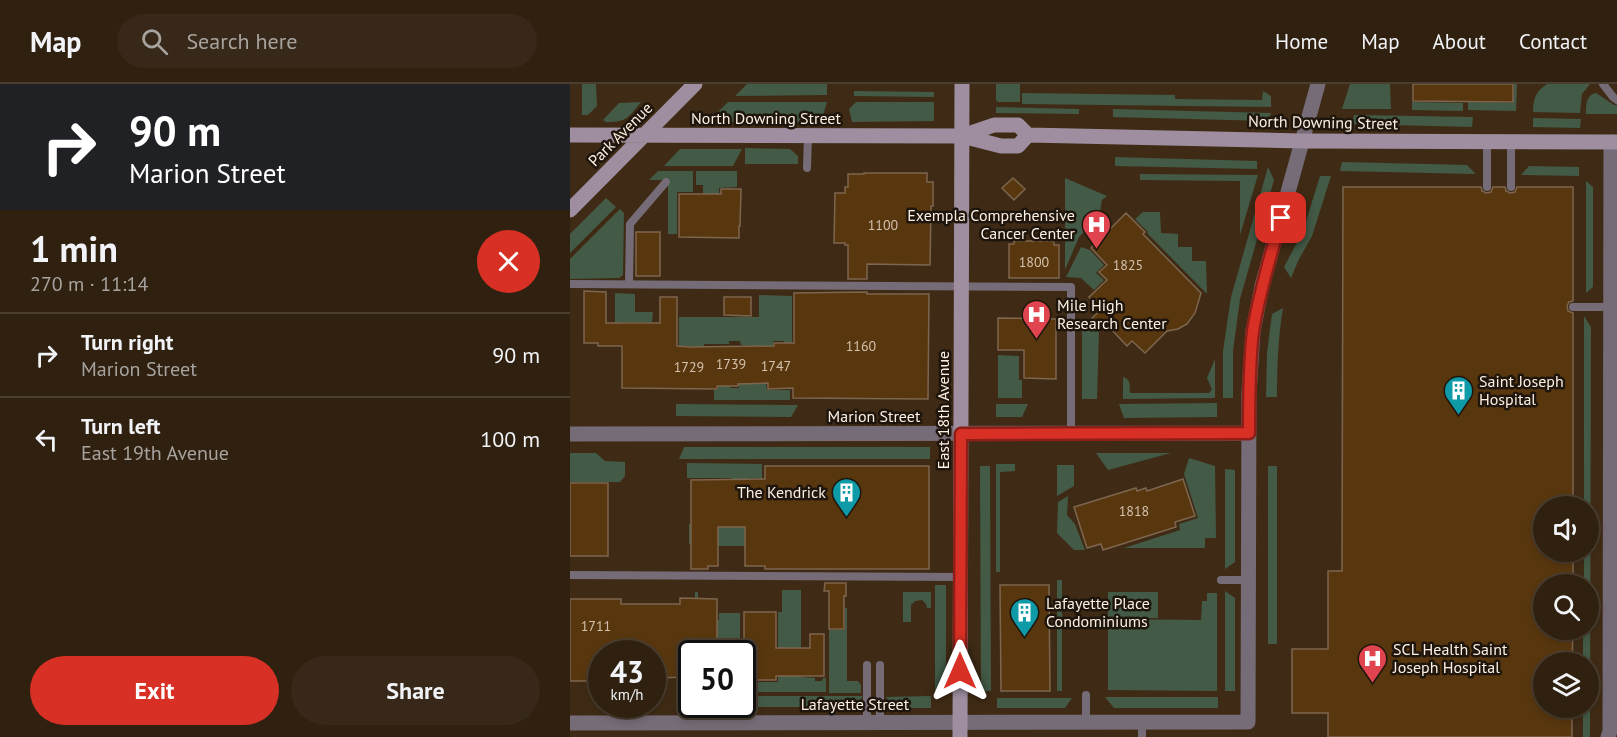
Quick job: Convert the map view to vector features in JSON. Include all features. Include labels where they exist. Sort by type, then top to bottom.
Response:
[{"type":"main road","name":"Park Avenue","points":[[570,210],[695,84]]},
{"type":"main road","name":"East 18th Avenue","points":[[960,730],[962,84]]},
{"type":"main road","name":"North Downing Street","points":[[570,135],[962,136],[1001,146],[1018,146],[1028,135],[1302,141],[1614,142]]},
{"type":"street","points":[[1249,580],[1249,393],[1253,332],[1262,286],[1318,84]]},
{"type":"street","points":[[1612,734],[1614,582],[1611,307],[1614,142]]},
{"type":"street","name":"Marion Street","points":[[570,434],[1249,433]]},
{"type":"street","name":"Lafayette Street","points":[[570,723],[874,722],[960,730],[1086,722],[1142,729],[1248,722],[1249,580]]},
{"type":"lane","points":[[1603,84],[1617,100]]},
{"type":"lane","points":[[807,168],[808,136]]},
{"type":"lane","points":[[1487,141],[1487,186]]},
{"type":"lane","points":[[1512,142],[1512,186]]},
{"type":"lane","points":[[629,284],[630,224],[666,182]]},
{"type":"lane","points":[[570,284],[1071,287],[1071,434]]},
{"type":"lane","points":[[1573,307],[1611,307]]},
{"type":"lane","points":[[570,575],[961,577]]},
{"type":"lane","points":[[1221,580],[1249,580]]},
{"type":"lane","points":[[874,722],[880,664]]},
{"type":"lane","points":[[867,665],[874,722]]},
{"type":"lane","points":[[1086,695],[1086,722]]},
{"type":"green space","points":[[582,84],[596,84],[597,106],[588,115],[582,115]]},
{"type":"green space","points":[[747,84],[827,84],[827,95],[735,96]]},
{"type":"green space","points":[[996,84],[1020,84],[1020,102],[998,102]]},
{"type":"green space","points":[[1350,84],[1390,84],[1391,109],[1342,109]]},
{"type":"green space","points":[[1514,84],[1517,84],[1516,111],[1468,110],[1468,102],[1513,103]]},
{"type":"green space","points":[[1547,84],[1590,84],[1582,94],[1580,113],[1533,112],[1536,96]]},
{"type":"green space","points":[[854,91],[934,92],[934,97],[854,96]]},
{"type":"green space","points":[[1263,91],[1271,96],[1271,107],[1022,104],[1022,93],[1175,95],[1175,99],[1262,100]]},
{"type":"green space","points":[[1596,93],[1617,105],[1617,114],[1586,114],[1588,98]]},
{"type":"green space","points":[[641,102],[623,120],[606,122],[603,120],[619,103]]},
{"type":"green space","points":[[728,102],[827,102],[821,122],[723,122],[713,117]]},
{"type":"green space","points":[[856,102],[934,102],[934,121],[852,122],[849,109]]},
{"type":"green space","points":[[1412,102],[1463,103],[1463,111],[1412,110]]},
{"type":"green space","points":[[996,107],[1079,109],[1079,114],[996,113]]},
{"type":"green space","points":[[1113,109],[1271,113],[1268,121],[1113,117]]},
{"type":"green space","points":[[1354,115],[1473,117],[1472,127],[1352,124]]},
{"type":"green space","points":[[1533,118],[1581,119],[1580,128],[1533,127]]},
{"type":"green space","points":[[745,148],[790,149],[798,156],[798,164],[745,164]]},
{"type":"green space","points":[[680,149],[742,149],[733,166],[664,166]]},
{"type":"green space","points":[[1115,157],[1257,161],[1257,169],[1115,166]]},
{"type":"green space","points":[[1342,162],[1467,165],[1476,174],[1340,171]]},
{"type":"green space","points":[[1529,166],[1579,167],[1579,176],[1521,175]]},
{"type":"green space","points":[[1268,167],[1274,180],[1240,299],[1233,351],[1233,398],[1223,398],[1223,351],[1231,297]]},
{"type":"green space","points":[[658,171],[693,171],[693,192],[677,192],[677,234],[668,234],[668,180],[649,180]]},
{"type":"green space","points":[[696,171],[737,171],[737,187],[719,188],[719,237],[703,237],[703,185],[696,185]]},
{"type":"green space","points":[[1140,174],[1258,175],[1240,235],[1240,181],[1140,180]]},
{"type":"green space","points":[[1320,176],[1331,176],[1312,236],[1291,278],[1284,267],[1303,231]]},
{"type":"green space","points":[[1065,178],[1107,196],[1102,200],[1099,217],[1079,237],[1065,270]]},
{"type":"green space","points":[[1586,181],[1593,187],[1593,287],[1586,293]]},
{"type":"green space","points":[[606,198],[616,207],[570,253],[570,234]]},
{"type":"green space","points":[[620,209],[624,213],[623,275],[619,278],[570,279],[570,259]]},
{"type":"green space","points":[[1143,212],[1160,212],[1161,233],[1178,234],[1178,247],[1192,247],[1192,261],[1206,261],[1207,294],[1135,219]]},
{"type":"green space","points":[[1081,247],[1090,250],[1104,265],[1096,273],[1104,280],[1094,290],[1081,278],[1066,277]]},
{"type":"green space","points":[[615,293],[635,294],[635,312],[653,312],[652,322],[621,322],[621,328],[615,328]]},
{"type":"green space","points":[[759,295],[792,296],[792,348],[785,348],[784,341],[773,341],[773,347],[741,345],[740,341],[729,341],[729,344],[704,344],[703,350],[692,350],[692,346],[679,346],[679,317],[759,317]]},
{"type":"green space","points":[[1283,308],[1278,353],[1277,397],[1266,397],[1267,353],[1272,314]]},
{"type":"green space","points":[[1584,316],[1591,327],[1591,496],[1584,496]]},
{"type":"green space","points":[[1089,322],[1099,331],[1097,399],[1082,399],[1082,323]]},
{"type":"green space","points":[[998,355],[1019,356],[1022,398],[998,398]]},
{"type":"green space","points":[[1215,359],[1215,398],[1123,399],[1123,377],[1129,382],[1130,393],[1209,393],[1212,389],[1207,378]]},
{"type":"green space","points":[[722,382],[729,382],[730,388],[739,388],[739,384],[766,384],[767,390],[790,390],[790,400],[714,400],[714,390],[722,386]]},
{"type":"green space","points":[[1217,403],[1217,417],[1124,418],[1119,404]]},
{"type":"green space","points":[[676,404],[798,405],[791,417],[676,416]]},
{"type":"green space","points":[[996,404],[1028,404],[1022,417],[996,417]]},
{"type":"green space","points":[[684,447],[930,447],[930,459],[679,459]]},
{"type":"green space","points":[[570,453],[596,453],[605,461],[625,462],[625,476],[620,482],[570,482]]},
{"type":"green space","points":[[1096,453],[1171,453],[1108,470]]},
{"type":"green space","points":[[1189,458],[1215,466],[1216,538],[1205,538],[1205,548],[1124,548],[1180,530],[1179,524],[1198,518],[1184,474]]},
{"type":"green space","points":[[687,463],[762,464],[762,491],[758,491],[758,478],[732,480],[731,478],[687,478]]},
{"type":"green space","points":[[996,464],[1015,464],[1015,471],[1000,472],[1000,572],[996,572]]},
{"type":"green space","points":[[1057,465],[1074,465],[1074,486],[1057,496]]},
{"type":"green space","points":[[980,466],[990,466],[991,691],[981,691]]},
{"type":"green space","points":[[1268,466],[1277,466],[1277,644],[1268,644]]},
{"type":"green space","points":[[1225,469],[1235,470],[1235,562],[1225,569]]},
{"type":"green space","points":[[1068,496],[1067,515],[1075,524],[1085,550],[1074,550],[1057,533],[1058,502]]},
{"type":"green space","points":[[689,524],[761,525],[761,546],[689,544]]},
{"type":"green space","points":[[1584,562],[1590,562],[1590,574],[1584,574]]},
{"type":"green space","points":[[1057,580],[1062,580],[1062,691],[1057,691]]},
{"type":"green space","points":[[935,585],[946,585],[946,692],[935,692]]},
{"type":"green space","points":[[782,590],[801,590],[801,677],[815,678],[815,681],[822,681],[826,678],[826,692],[756,692],[756,682],[778,682],[778,612],[782,612]]},
{"type":"green space","points":[[1225,591],[1235,598],[1235,691],[1225,691]]},
{"type":"green space","points":[[695,592],[698,592],[698,620],[719,620],[719,613],[740,613],[740,640],[702,639],[695,609]]},
{"type":"green space","points":[[903,592],[931,592],[931,608],[927,608],[922,600],[915,601],[911,605],[911,622],[903,622]]},
{"type":"green space","points":[[1108,592],[1158,592],[1158,618],[1108,618]]},
{"type":"green space","points":[[1207,593],[1217,593],[1217,691],[1108,690],[1108,619],[1201,620],[1202,601],[1207,601]]},
{"type":"green space","points":[[845,608],[847,608],[847,681],[858,681],[861,685],[861,693],[829,693],[829,630],[845,630]]},
{"type":"green space","points":[[1583,640],[1590,640],[1590,652],[1583,652]]},
{"type":"green space","points":[[756,696],[863,696],[856,707],[756,707]]},
{"type":"green space","points":[[931,696],[931,708],[893,708],[886,697]]},
{"type":"green space","points":[[1105,697],[1218,697],[1218,708],[1114,708]]},
{"type":"green space","points":[[997,698],[1072,698],[1065,708],[997,708]]},
{"type":"green space","points":[[1583,718],[1590,718],[1590,737],[1583,737]]},
{"type":"building","points":[[1413,84],[1513,84],[1513,102],[1413,101]]},
{"type":"building","points":[[927,173],[927,182],[933,182],[930,265],[867,264],[867,279],[848,279],[848,245],[834,243],[835,193],[845,193],[845,187],[848,187],[848,174]]},
{"type":"building","points":[[1013,178],[1025,189],[1014,200],[1002,188]]},
{"type":"building","name":"Saint Joseph Hospital","points":[[1343,187],[1481,187],[1486,193],[1491,192],[1493,187],[1505,187],[1510,193],[1515,192],[1517,187],[1573,187],[1573,301],[1567,306],[1568,311],[1573,313],[1573,496],[1533,496],[1533,562],[1573,562],[1573,574],[1533,574],[1533,640],[1573,640],[1572,652],[1533,652],[1533,718],[1572,718],[1572,737],[1328,737],[1328,713],[1292,713],[1292,649],[1328,649],[1328,571],[1342,571]]},
{"type":"building","points":[[721,189],[741,189],[739,238],[679,237],[679,194],[721,194]]},
{"type":"building","points":[[1126,213],[1145,232],[1143,234],[1201,293],[1195,313],[1187,324],[1167,331],[1145,353],[1132,341],[1127,346],[1108,326],[1104,330],[1092,318],[1101,310],[1089,297],[1107,280],[1099,272],[1107,265],[1091,248]]},
{"type":"building","points":[[636,232],[660,232],[660,276],[636,276]]},
{"type":"building","points":[[1014,241],[1054,241],[1054,245],[1059,245],[1059,278],[1009,278],[1009,244],[1014,244]]},
{"type":"building","points":[[584,291],[606,292],[606,323],[660,323],[660,297],[677,297],[677,346],[690,347],[774,346],[774,343],[794,343],[794,293],[929,294],[928,399],[793,398],[793,388],[768,389],[768,383],[717,386],[717,389],[622,388],[622,346],[598,346],[598,343],[584,343]]},
{"type":"building","points":[[724,297],[751,297],[751,316],[724,315]]},
{"type":"building","points":[[998,318],[1056,319],[1056,379],[1024,378],[1024,350],[998,350]]},
{"type":"building","name":"The Kendrick","points":[[765,466],[929,466],[929,569],[765,569],[765,566],[745,566],[745,527],[718,527],[718,566],[708,566],[708,569],[691,569],[691,480],[765,479]]},
{"type":"building","points":[[1183,479],[1195,516],[1175,522],[1176,527],[1103,550],[1101,544],[1087,548],[1074,507],[1136,488],[1137,491],[1146,488],[1147,491]]},
{"type":"building","points":[[570,483],[608,483],[608,556],[570,556]]},
{"type":"building","points":[[825,583],[846,583],[844,629],[829,629],[829,591],[824,591]]},
{"type":"building","name":"Lafayette Place Condominiums","points":[[1000,585],[1049,585],[1050,691],[1001,691]]},
{"type":"building","points":[[680,598],[717,599],[717,639],[744,640],[678,640],[678,677],[666,678],[666,640],[588,640],[588,681],[570,681],[570,599],[621,599],[621,604],[680,604]]},
{"type":"building","points":[[744,612],[776,612],[776,648],[810,648],[810,634],[824,634],[824,676],[776,676],[776,680],[756,680],[756,640],[744,640]]},
{"type":"place","name":"Exempla Comprehensive Cancer Center","points":[[1096,250]]},
{"type":"place","name":"Mile High Research Center","points":[[1036,340]]},
{"type":"place","name":"Saint Joseph Hospital","points":[[1458,416]]},
{"type":"place","name":"The Kendrick","points":[[847,518]]},
{"type":"place","name":"Lafayette Place Condominiums","points":[[1025,638]]},
{"type":"place","name":"SCL Health Saint Joseph Hospital","points":[[1372,684]]},
{"type":"route","points":[[960,671],[961,434],[1249,433],[1253,332],[1262,286],[1281,218]]}]
